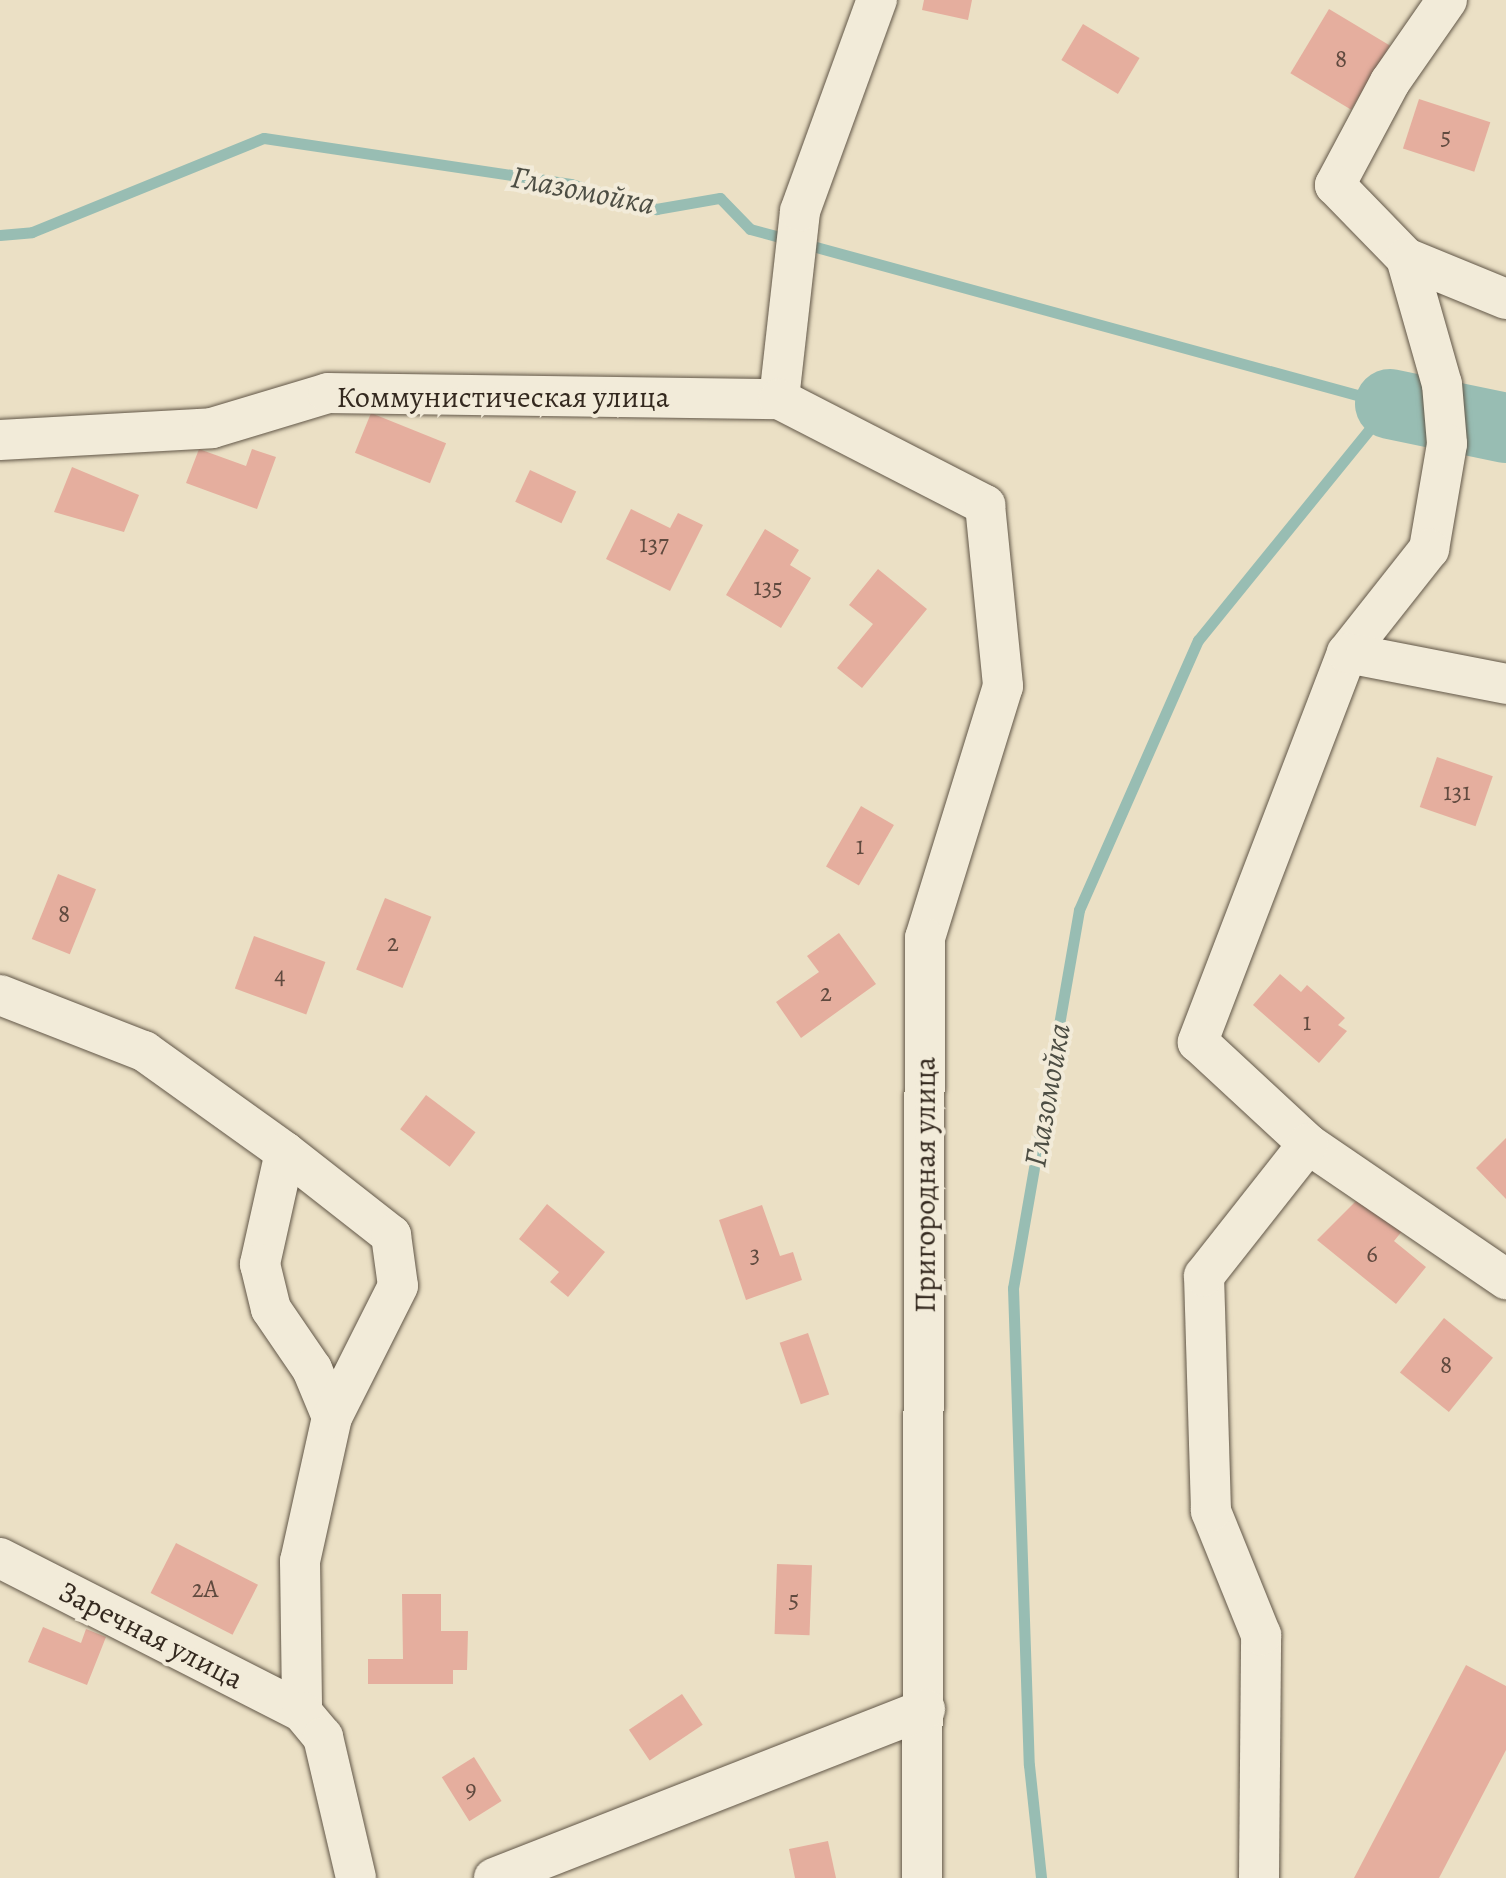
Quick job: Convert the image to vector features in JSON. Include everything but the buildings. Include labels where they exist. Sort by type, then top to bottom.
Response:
[{"type":"street","points":[[779,399],[796,287],[800,212],[877,0]]},
{"type":"street","points":[[1447,0],[1390,82],[1336,185],[1406,258],[1506,300]]},
{"type":"street","points":[[1406,258],[1442,384],[1447,444],[1429,550],[1347,654],[1198,1042],[1308,1144],[1506,1279]]},
{"type":"street","name":"Коммунистическая улица","points":[[0,440],[212,428],[328,393],[779,399],[985,505]]},
{"type":"street","name":"Пригородная улица","points":[[922,1878],[924,938],[1003,686],[985,505]]},
{"type":"street","points":[[1347,654],[1506,684]]},
{"type":"street","points":[[0,995],[144,1050],[286,1152],[391,1235],[398,1286],[332,1417],[300,1561],[302,1712],[323,1737],[356,1878]]},
{"type":"street","points":[[1259,1878],[1260,1635],[1211,1512],[1204,1276],[1308,1144]]},
{"type":"street","points":[[286,1152],[260,1264],[272,1309],[312,1369],[332,1417]]},
{"type":"street","name":"Заречная улица","points":[[0,1558],[302,1712]]},
{"type":"street","points":[[494,1878],[925,1709]]},
{"type":"waterway","name":"Глазомойка","points":[[0,235],[32,232],[264,138],[571,184],[656,209],[720,198],[750,229],[787,239]]},
{"type":"waterway","name":"Глазомойка","points":[[805,244],[1390,404],[1198,640],[1079,910],[1013,1288],[1029,1765],[1041,1878]]},
{"type":"waterway","name":"Глазомойка","points":[[1390,404],[1506,428]]}]
